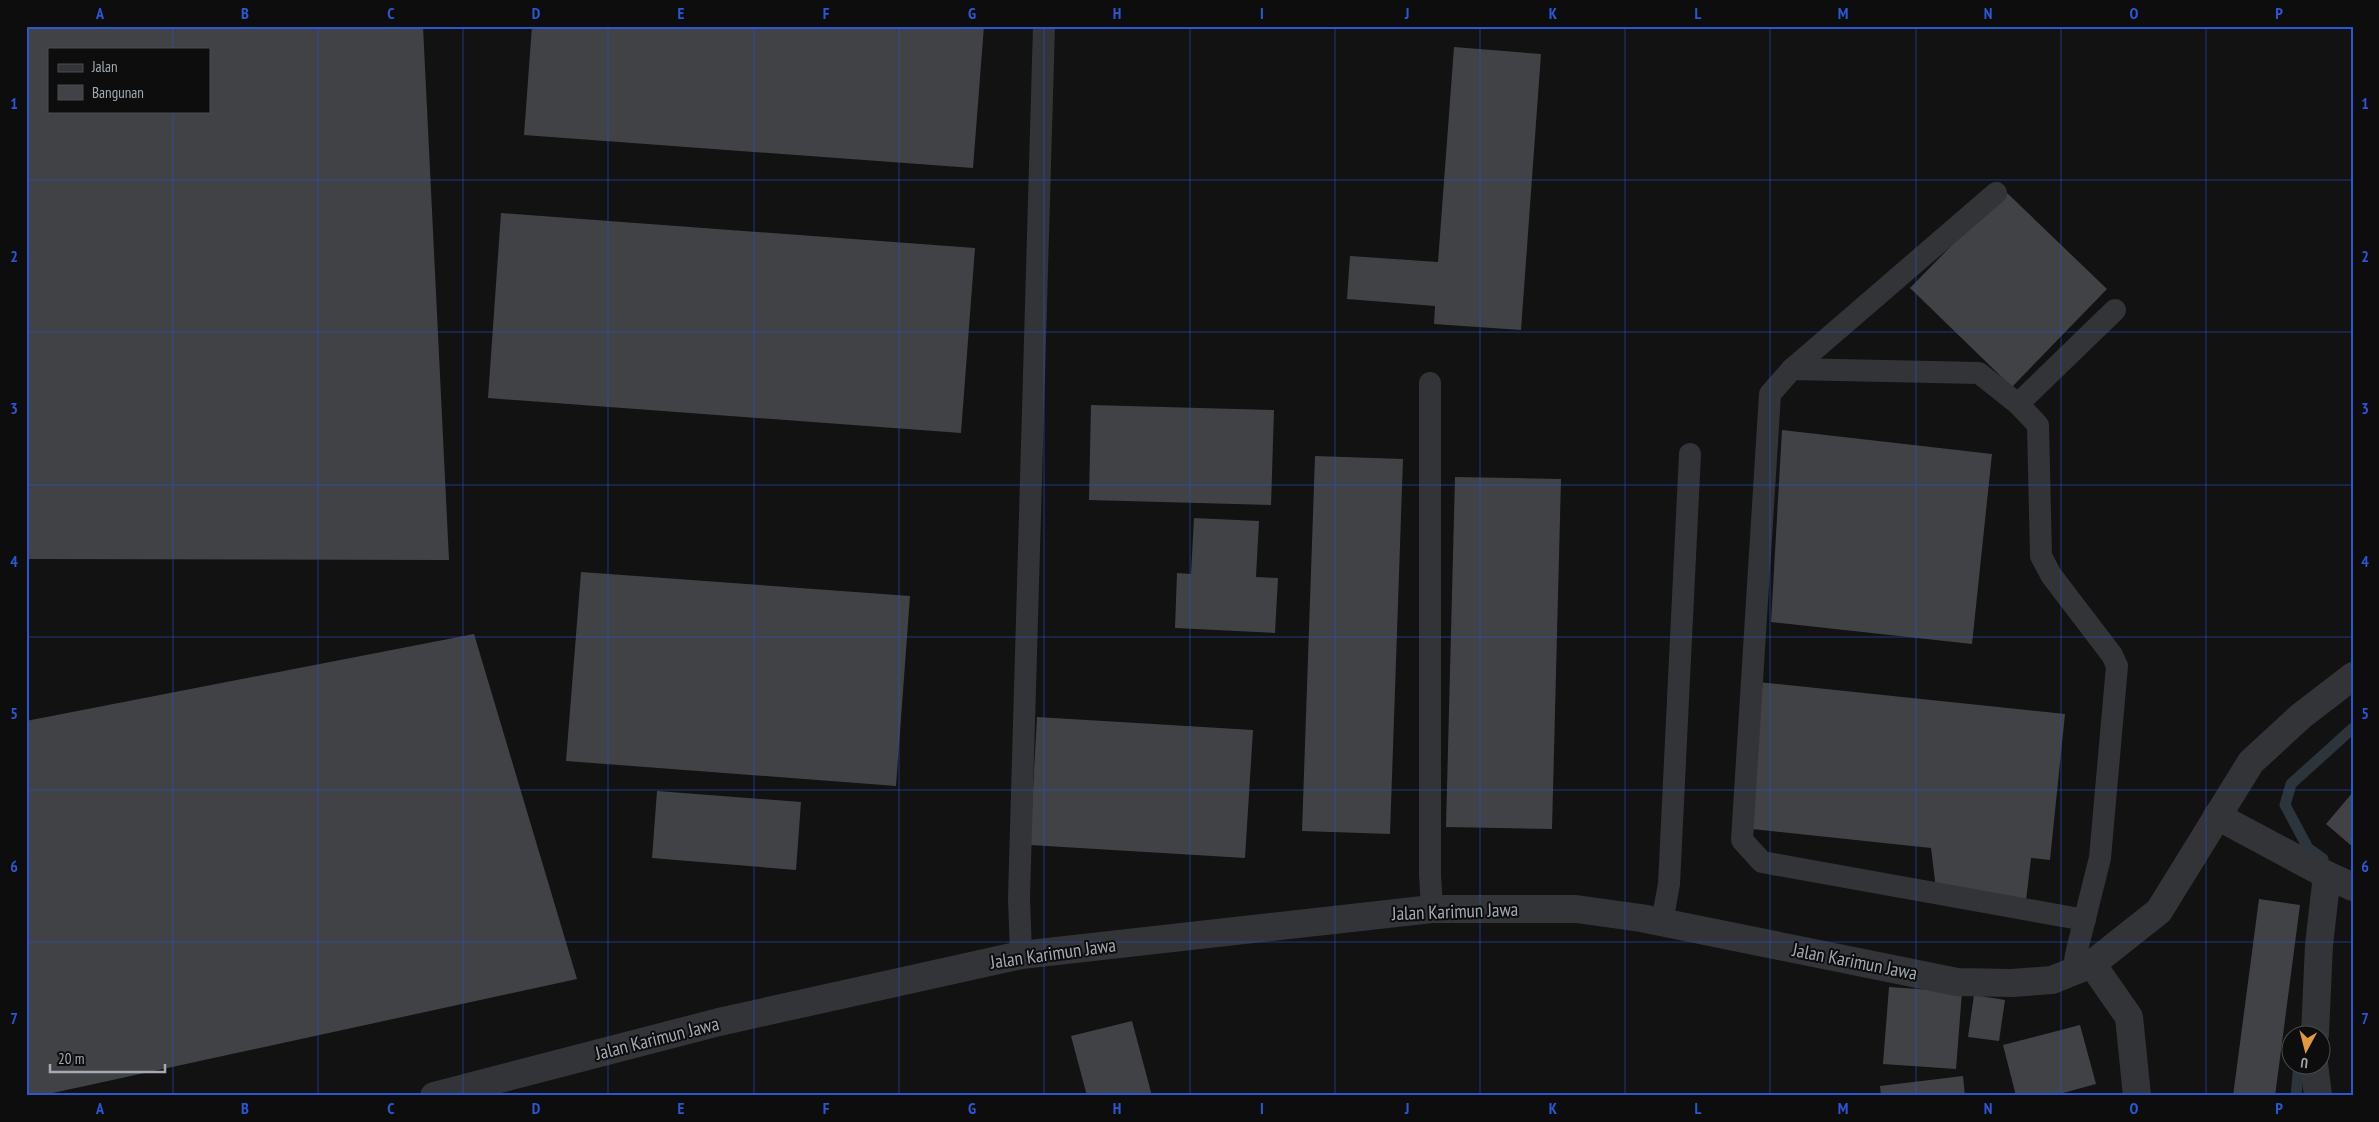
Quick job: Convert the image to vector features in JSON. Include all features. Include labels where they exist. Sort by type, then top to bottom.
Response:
[{"type":"street","name":"Jalan Karimun Jawa","points":[[434,1096],[719,1022],[1020,955],[1432,909],[1576,909],[1662,922],[1957,982],[2052,980],[2083,968],[2159,911],[2251,762],[2301,716],[2353,676]]},
{"type":"street","points":[[2217,816],[2353,887]]},
{"type":"street","points":[[2315,1024],[2319,945],[2327,874]]},
{"type":"street","points":[[2083,968],[2129,1017],[2137,1096]]},
{"type":"street","points":[[2315,1074],[2318,1096]]},
{"type":"lane","points":[[1020,955],[1019,888],[1044,26]]},
{"type":"lane","points":[[1996,193],[1792,369],[1770,394],[1742,840],[1762,862],[2085,920]]},
{"type":"lane","points":[[2018,404],[2115,310]]},
{"type":"lane","points":[[1792,369],[1979,373],[2018,404],[2038,425],[2041,556],[2051,576],[2112,655],[2117,666],[2100,858],[2085,920],[2083,968]]},
{"type":"lane","points":[[1430,383],[1430,875],[1432,909]]},
{"type":"lane","points":[[1662,922],[1669,884],[1690,454]]},
{"type":"building","points":[[26,26],[423,26],[449,560],[26,559]]},
{"type":"building","points":[[532,26],[984,26],[973,168],[524,135]]},
{"type":"building","points":[[1454,47],[1541,54],[1521,330],[1434,324],[1435,306],[1347,299],[1350,256],[1438,262]]},
{"type":"building","points":[[2005,191],[2107,289],[2012,387],[1910,288]]},
{"type":"building","points":[[501,213],[975,248],[961,433],[488,398]]},
{"type":"building","points":[[1091,405],[1274,410],[1271,505],[1089,500]]},
{"type":"building","points":[[1782,430],[1992,454],[1972,644],[1771,622]]},
{"type":"building","points":[[1315,456],[1403,459],[1390,834],[1302,831]]},
{"type":"building","points":[[1455,477],[1561,479],[1552,829],[1446,827]]},
{"type":"building","points":[[1194,518],[1259,521],[1256,577],[1278,578],[1275,633],[1175,628],[1177,573],[1191,574]]},
{"type":"building","points":[[581,572],[910,596],[896,786],[566,761]]},
{"type":"building","points":[[474,634],[577,979],[39,1096],[26,1096],[26,721]]},
{"type":"building","points":[[1758,682],[2065,714],[2050,860],[2031,858],[2025,909],[1936,889],[1931,848],[1743,828]]},
{"type":"building","points":[[1037,717],[1253,730],[1245,858],[1030,845]]},
{"type":"building","points":[[657,791],[801,802],[796,870],[652,858]]},
{"type":"building","points":[[2353,792],[2353,847],[2326,824]]},
{"type":"building","points":[[2259,899],[2300,905],[2284,1024],[2282,1024],[2282,1043],[2275,1096],[2233,1096]]},
{"type":"building","points":[[1889,987],[1962,992],[1956,1069],[1883,1064]]},
{"type":"building","points":[[1974,995],[2005,1000],[1999,1041],[1968,1037]]},
{"type":"building","points":[[1132,1021],[1152,1096],[1087,1096],[1071,1036]]},
{"type":"building","points":[[2080,1025],[2096,1084],[2052,1096],[2016,1096],[2003,1045]]},
{"type":"building","points":[[1963,1076],[1965,1096],[1881,1096],[1880,1086]]},
{"type":"waterway","points":[[2323,859],[2308,848],[2285,805],[2291,784],[2353,728]]},
{"type":"waterway","points":[[2296,1096],[2298,1074]]}]
